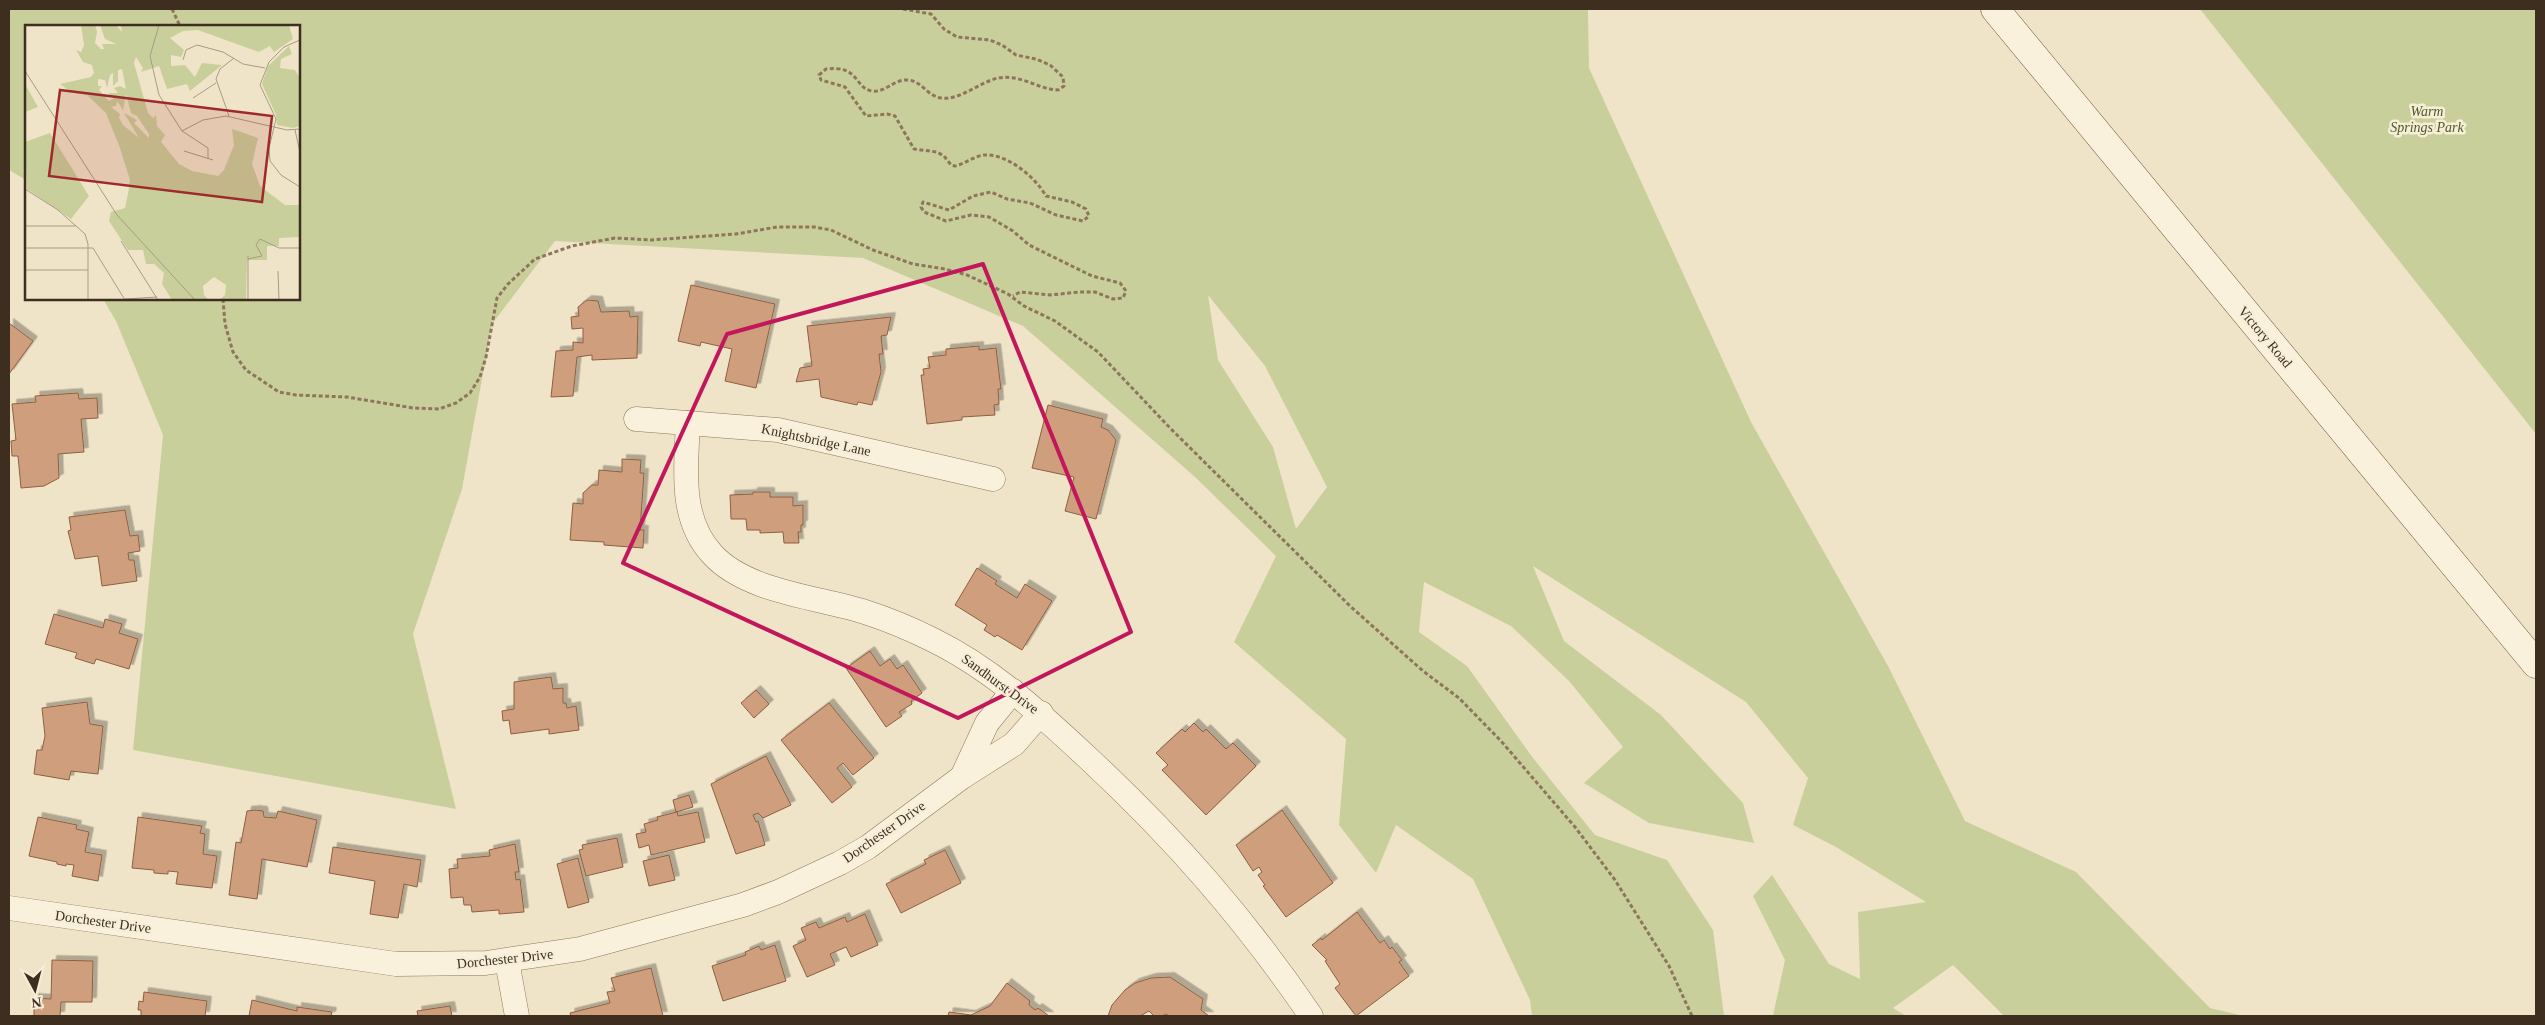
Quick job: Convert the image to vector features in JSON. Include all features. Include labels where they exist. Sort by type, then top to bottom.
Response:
[{"type":"main road","name":"Victory Road","points":[[1995,9],[2536,664]]},
{"type":"street","name":"Knightsbridge Lane","points":[[636,419],[778,430],[993,479]]},
{"type":"street","name":"Sandhurst Drive","points":[[688,423],[686,487],[691,518],[704,544],[727,568],[744,578],[764,585],[865,612],[933,640],[967,659],[1013,691],[1041,713],[1118,786],[1203,873],[1279,970],[1311,1016]]},
{"type":"street","name":"Dorchester Drive","points":[[962,777],[987,723],[1013,691]]},
{"type":"street","name":"Dorchester Drive","points":[[9,908],[396,964],[433,965],[507,961],[562,953],[616,941],[743,905],[812,877],[868,847],[962,777],[1014,744],[1041,713]]},
{"type":"street","points":[[507,961],[517,1016]]},
{"type":"path","points":[[172,9],[180,25]]},
{"type":"path","points":[[903,9],[926,11],[944,29],[957,37],[996,42],[1016,55],[1036,59],[1050,65],[1063,77],[1064,86],[1058,90],[1021,78],[1008,77],[982,83],[956,96],[943,99],[932,96],[920,85],[909,80],[898,80],[879,91],[874,91],[865,88],[852,74],[846,71],[826,69],[819,75],[821,80],[845,86],[866,116],[887,114],[895,116],[914,150],[937,152],[944,156],[950,165],[955,166],[984,155],[998,157],[1030,174],[1046,196],[1072,202],[1086,209],[1089,216],[1083,220],[1056,215],[1030,203],[1007,199],[991,192],[974,196],[949,210],[923,202],[921,208],[924,212],[946,221],[971,215],[989,217],[1034,248],[1092,276],[1120,283],[1126,291],[1123,298],[1118,299],[1095,292],[1041,295],[1026,292],[1012,296]]},
{"type":"highlighted area","points":[[983,264],[1131,632],[958,718],[623,563],[727,334]]},
{"type":"green space","points":[[9,9],[1588,9],[1589,68],[1751,422],[1888,666],[1965,821],[2076,872],[2210,1008],[2244,1016],[2004,1016],[1953,965],[1893,1008],[1906,1016],[1773,1016],[1785,960],[1753,896],[1772,875],[1829,964],[1860,979],[1858,912],[1926,902],[1836,847],[1793,825],[1808,778],[1746,702],[1533,566],[1564,641],[1661,715],[1743,803],[1754,843],[1649,823],[1584,783],[1623,747],[1569,681],[1511,626],[1424,582],[1419,632],[1467,666],[1533,758],[1595,835],[1667,860],[1713,930],[1724,1016],[1532,1016],[1530,1000],[1473,879],[1396,825],[1376,873],[1339,825],[1346,739],[1234,642],[1276,556],[1195,477],[1023,326],[863,258],[555,241],[492,324],[462,489],[413,634],[456,809],[133,750],[163,435],[116,321],[104,300],[300,300],[300,25],[25,25],[25,179],[9,170]],"holes":[[[1208,295],[1265,366],[1327,487],[1296,529],[1273,447],[1218,360]]]},
{"type":"green space","name":"Warm Springs Park","points":[[2200,9],[2536,9],[2536,434]]},
{"type":"building","points":[[691,285],[775,304],[756,388],[725,381],[732,349],[701,342],[700,346],[678,341]]},
{"type":"building","points":[[587,300],[598,301],[601,312],[629,311],[630,317],[638,316],[637,358],[592,360],[592,355],[577,357],[573,396],[551,397],[556,351],[573,350],[573,342],[583,343],[583,328],[572,329],[571,317],[579,316],[578,307]]},
{"type":"building","points":[[891,317],[887,335],[881,336],[883,354],[879,354],[881,372],[872,405],[858,402],[857,405],[821,397],[819,379],[796,382],[800,368],[812,366],[807,326]]},
{"type":"building","points":[[9,323],[33,341],[9,374]]},
{"type":"building","points":[[979,346],[979,350],[996,348],[1001,389],[998,389],[999,404],[994,405],[995,415],[962,417],[962,420],[927,424],[921,375],[924,375],[923,369],[930,368],[928,357],[946,355],[946,349]]},
{"type":"building","points":[[78,393],[79,399],[97,398],[98,418],[81,419],[84,452],[58,454],[59,478],[44,486],[21,488],[18,456],[12,456],[11,441],[16,440],[12,404],[36,402],[35,396]]},
{"type":"building","points":[[1048,405],[1103,419],[1101,427],[1108,430],[1116,440],[1096,519],[1065,511],[1074,477],[1032,468]]},
{"type":"building","points":[[622,459],[641,460],[640,473],[644,473],[640,530],[644,530],[643,548],[604,545],[604,542],[570,540],[573,503],[583,504],[583,493],[592,485],[598,485],[599,470],[622,472]]},
{"type":"building","points":[[753,492],[770,492],[770,497],[793,497],[793,506],[803,505],[803,525],[801,525],[801,532],[798,532],[799,543],[784,543],[783,532],[760,533],[760,530],[747,530],[746,519],[731,519],[730,495],[753,494]]},
{"type":"building","points":[[125,510],[130,536],[138,535],[140,551],[128,553],[129,560],[134,560],[137,581],[102,586],[98,556],[75,559],[68,531],[71,530],[69,517]]},
{"type":"building","points":[[977,568],[997,581],[995,584],[1017,598],[1025,584],[1052,601],[1022,650],[997,635],[995,637],[984,630],[987,625],[955,605]]},
{"type":"building","points":[[54,614],[103,628],[105,619],[122,624],[119,633],[138,639],[129,669],[96,659],[94,664],[75,658],[77,653],[45,644]]},
{"type":"building","points":[[870,651],[880,666],[890,659],[897,669],[903,665],[922,693],[911,701],[912,704],[899,712],[902,716],[886,727],[846,668]]},
{"type":"building","points":[[551,677],[553,689],[563,688],[563,703],[566,703],[567,708],[576,706],[579,730],[549,734],[549,729],[511,734],[509,720],[503,721],[502,711],[514,709],[514,682]]},
{"type":"building","points":[[756,690],[769,704],[754,718],[741,703]]},
{"type":"building","points":[[87,702],[90,724],[103,726],[98,774],[71,771],[69,780],[34,774],[37,750],[42,750],[45,736],[42,708]]},
{"type":"building","points":[[829,703],[874,758],[853,775],[843,763],[837,768],[852,787],[832,803],[781,740]]},
{"type":"building","points":[[1194,723],[1203,732],[1206,729],[1226,749],[1233,743],[1256,766],[1206,815],[1162,770],[1168,765],[1156,753],[1182,729],[1185,732]]},
{"type":"building","points":[[766,756],[791,805],[763,818],[758,813],[753,815],[756,822],[758,821],[765,845],[736,854],[711,784]]},
{"type":"building","points":[[689,795],[693,807],[676,812],[673,800]]},
{"type":"building","points":[[1282,810],[1333,883],[1286,917],[1263,886],[1265,885],[1258,875],[1262,872],[1259,867],[1253,871],[1236,845]]},
{"type":"building","points":[[247,811],[263,811],[264,817],[276,818],[278,811],[317,820],[307,867],[262,859],[257,899],[229,895],[236,842],[241,843]]},
{"type":"building","points":[[677,812],[678,816],[698,812],[705,842],[651,855],[649,845],[639,848],[636,834],[646,832],[644,824],[658,820],[657,817]]},
{"type":"building","points":[[38,817],[77,825],[76,829],[89,832],[85,852],[102,855],[98,881],[72,876],[74,865],[66,864],[66,866],[57,864],[57,862],[29,856]]},
{"type":"building","points":[[138,817],[202,826],[200,833],[205,834],[203,854],[217,856],[212,888],[176,884],[178,872],[168,871],[168,874],[154,873],[154,870],[132,868]]},
{"type":"building","points":[[617,838],[623,867],[586,876],[579,850],[583,849],[582,845]]},
{"type":"building","points":[[515,844],[519,872],[515,872],[516,880],[520,879],[524,912],[499,914],[499,910],[472,912],[471,905],[464,905],[463,897],[451,898],[449,869],[458,868],[457,859],[490,856],[489,850]]},
{"type":"building","points":[[333,847],[421,860],[417,887],[404,884],[398,918],[370,914],[375,881],[329,873]]},
{"type":"building","points":[[945,850],[961,883],[901,913],[886,884],[926,864],[924,860]]},
{"type":"building","points":[[669,855],[675,880],[649,886],[643,861]]},
{"type":"building","points":[[578,858],[589,902],[568,908],[557,864]]},
{"type":"building","points":[[1357,912],[1380,943],[1384,940],[1390,949],[1392,947],[1402,960],[1399,962],[1409,976],[1356,1016],[1335,988],[1340,984],[1325,961],[1327,960],[1312,945],[1321,938],[1322,940]]},
{"type":"building","points":[[865,914],[878,945],[851,957],[846,947],[830,954],[835,965],[807,977],[793,946],[806,940],[801,928],[816,922],[819,928],[845,917],[847,922]]},
{"type":"building","points":[[775,945],[786,981],[723,1001],[712,966],[746,955],[745,952],[759,946],[761,950]]},
{"type":"building","points":[[52,960],[93,961],[92,1002],[61,1002],[60,1016],[34,1016],[34,998],[51,999]]},
{"type":"building","points":[[651,968],[663,1016],[571,1016],[570,1013],[610,1003],[607,992],[615,991],[611,978]]},
{"type":"building","points":[[1170,977],[1203,999],[1201,1010],[1209,1016],[1169,1016],[1166,1014],[1154,1016],[1149,1011],[1140,1016],[1108,1016],[1112,1005],[1125,990],[1135,983],[1151,978]]},
{"type":"building","points":[[1007,983],[1030,1001],[1029,1005],[1035,1010],[1038,1008],[1049,1016],[948,1016],[949,1012],[971,1015],[990,1006]]},
{"type":"building","points":[[144,992],[207,1001],[205,1016],[141,1016],[141,1010],[138,1010],[139,1001],[143,1002]]},
{"type":"building","points":[[252,1000],[297,1011],[297,1007],[332,1012],[331,1016],[249,1016]]},
{"type":"building","points":[[450,1006],[452,1016],[418,1016],[417,1011]]}]
